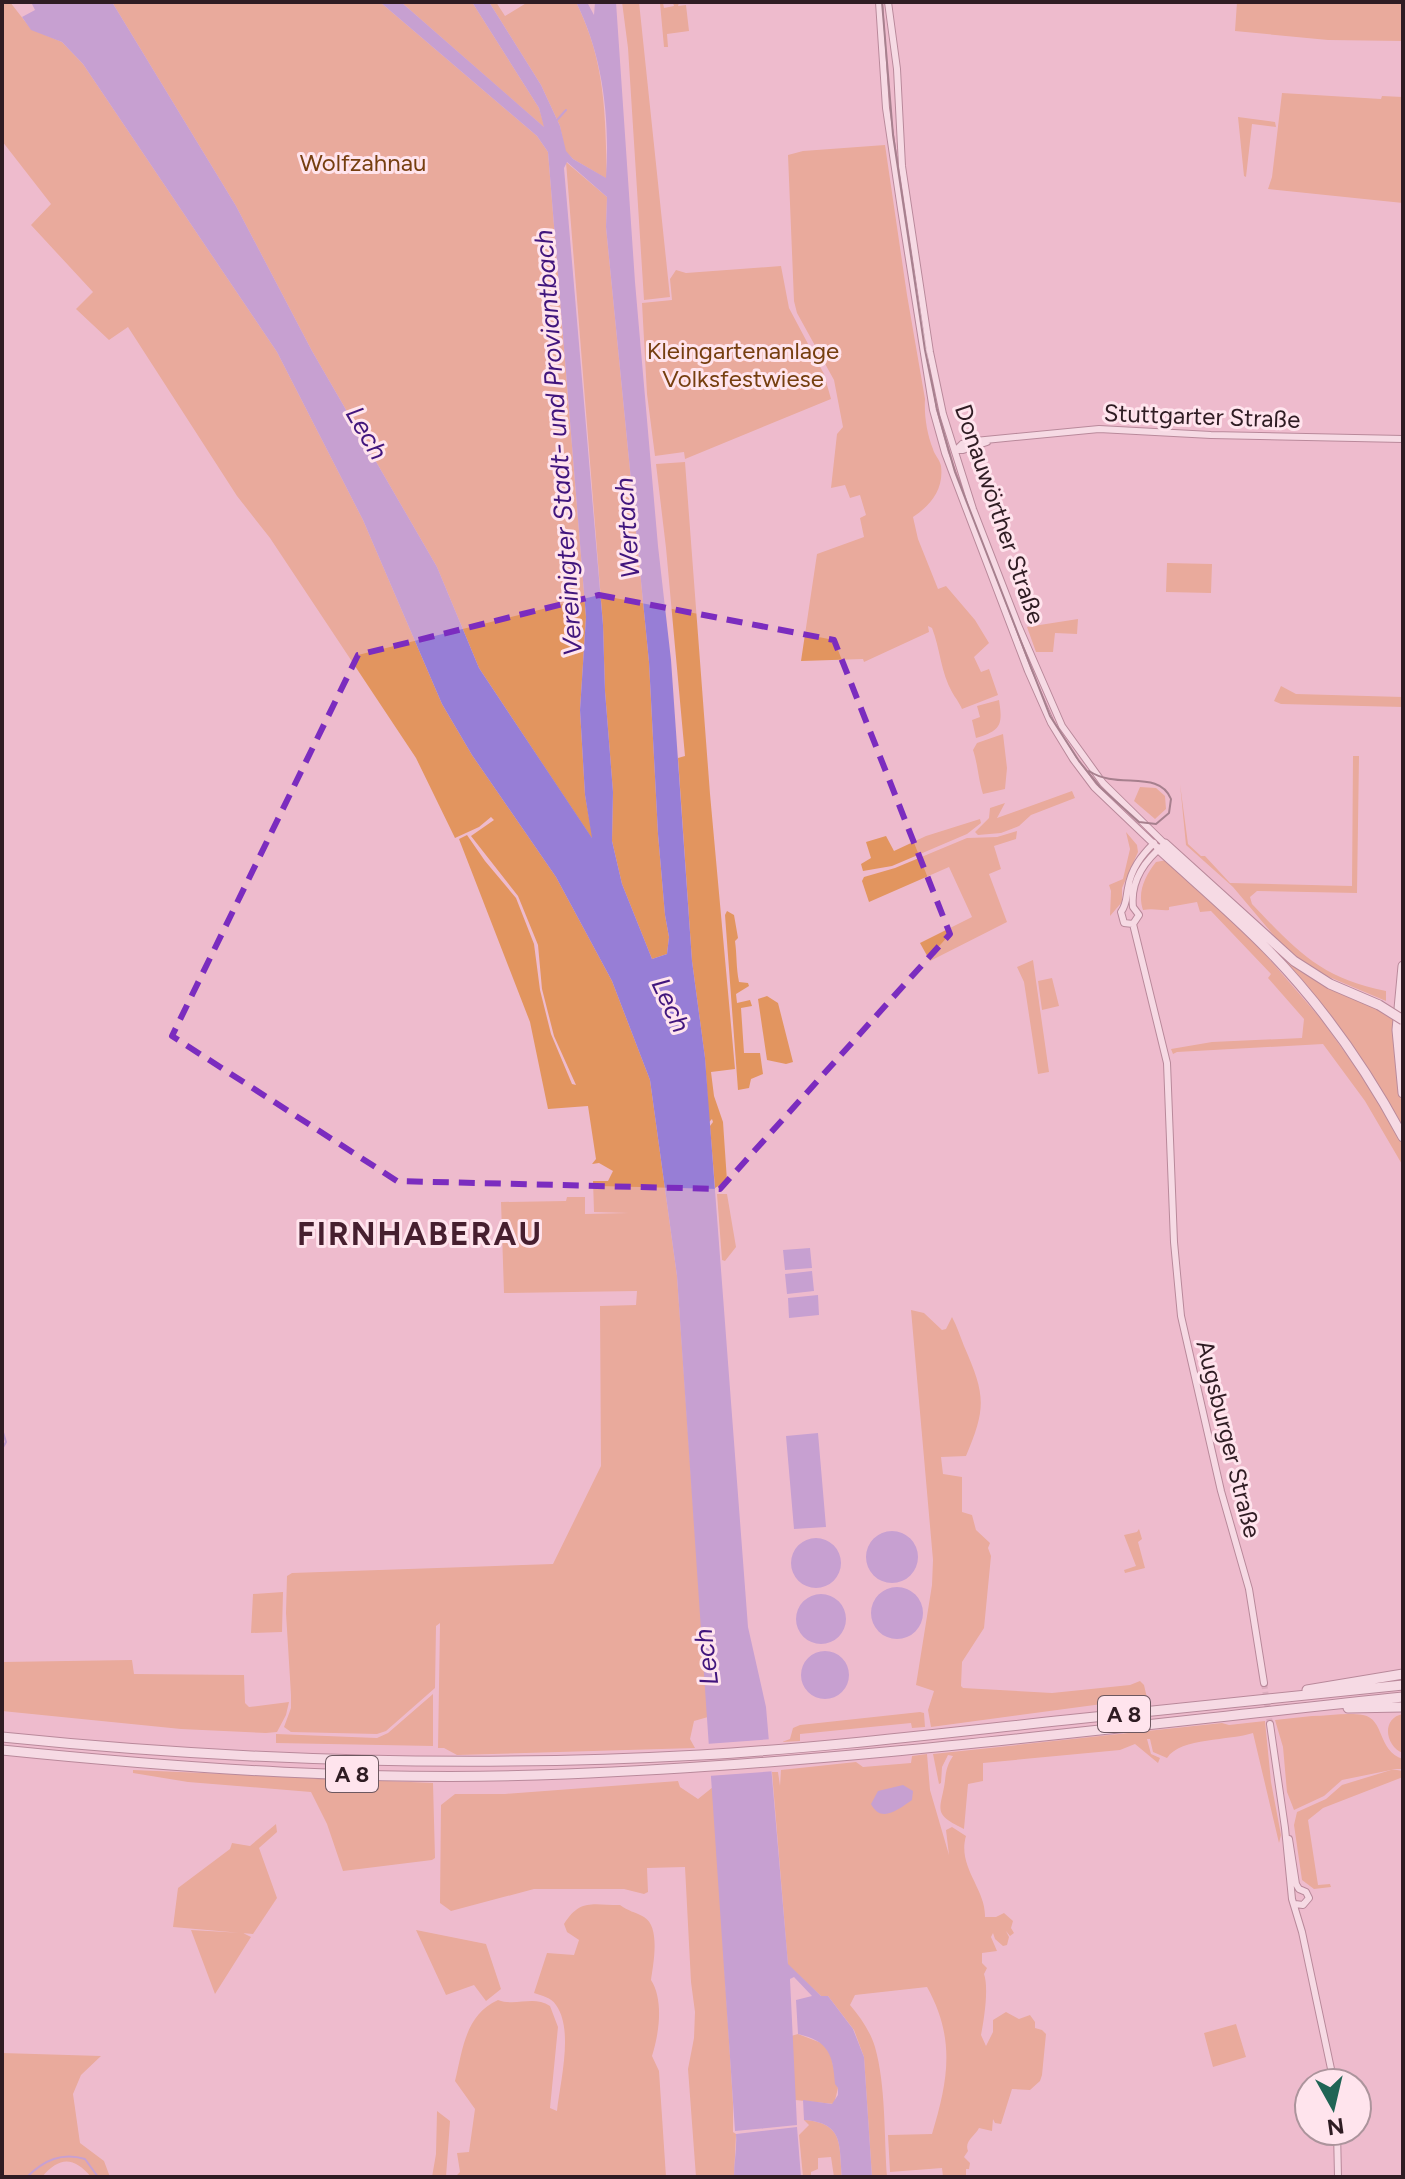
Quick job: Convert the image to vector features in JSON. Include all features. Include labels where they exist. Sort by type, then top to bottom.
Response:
[{"type":"highway","points":[[1159,844],[1294,961],[1330,984],[1379,1005],[1403,1020]]},
{"type":"highway","points":[[1159,844],[1267,949],[1304,992],[1355,1059],[1403,1137]]},
{"type":"highway","points":[[1403,966],[1397,1030],[1403,1093]]},
{"type":"highway","points":[[1261,1700],[1403,1674]]},
{"type":"highway","name":"A 8","points":[[2,1737],[189,1754],[348,1762],[495,1762],[702,1755],[1403,1685]]},
{"type":"highway","name":"A 8","points":[[2,1750],[173,1765],[331,1774],[563,1774],[783,1761],[1403,1697]]},
{"type":"highway","points":[[1301,1708],[1403,1707]]},
{"type":"main road","name":"Donauwörther Straße","points":[[879,2],[886,108],[933,410],[945,453],[1028,671],[1051,723],[1094,787],[1159,844]]},
{"type":"main road","name":"Donauwörther Straße","points":[[888,2],[897,69],[901,161],[943,414],[985,542],[1062,726],[1103,783],[1159,844]]},
{"type":"main road","name":"Stuttgarter Straße","points":[[945,453],[1000,438],[1099,429],[1403,439]]},
{"type":"main road","points":[[1159,844],[1135,881],[1133,907],[1139,915],[1133,924],[1127,924],[1122,921],[1121,915],[1134,868],[1159,844]]},
{"type":"main road","points":[[1125,908],[1133,907]]},
{"type":"main road","name":"Augsburger Straße","points":[[1133,924],[1167,1063],[1177,1282],[1186,1344],[1221,1491],[1249,1589],[1264,1683]]},
{"type":"main road","points":[[1270,1724],[1301,1929],[1331,2067]]},
{"type":"main road","points":[[1296,1892],[1308,1896],[1308,1900],[1299,1905]]},
{"type":"main road","points":[[1337,2147],[1338,2177]]},
{"type":"highlighted area","points":[[599,595],[834,640],[950,934],[720,1189],[397,1181],[172,1036],[358,655]]},
{"type":"green space","points":[[2,2],[10,2],[31,29],[62,42],[83,64],[277,352],[363,520],[442,704],[472,755],[556,877],[612,981],[650,1080],[677,1276],[708,1717],[694,1721],[690,1739],[695,1748],[457,1755],[438,1748],[440,1623],[436,1626],[435,1688],[386,1731],[377,1734],[291,1732],[284,1727],[291,1708],[287,1576],[292,1573],[553,1564],[601,1466],[600,1306],[636,1305],[637,1291],[504,1293],[501,1202],[566,1201],[567,1197],[585,1197],[585,1214],[629,1213],[594,1212],[593,1181],[608,1181],[613,1171],[599,1163],[592,1164],[596,1159],[588,1106],[548,1109],[530,1022],[459,839],[467,835],[516,898],[534,944],[540,990],[551,1034],[572,1084],[576,1085],[554,1036],[542,989],[538,945],[518,896],[471,836],[494,820],[491,817],[479,827],[455,838],[416,758],[270,538],[237,496],[128,327],[109,340],[76,309],[93,292],[31,225],[51,204],[2,141]]},
{"type":"green space","name":"Wolfzahnau","points":[[112,2],[380,2],[537,136],[548,152],[586,617],[580,710],[585,795],[593,840],[479,668],[437,567],[312,351],[236,206]]},
{"type":"green space","points":[[401,2],[472,2],[539,108],[545,128]]},
{"type":"green space","points":[[489,2],[496,2],[505,16],[528,2],[576,2],[593,46],[602,89],[607,179],[565,151],[560,126],[541,85]]},
{"type":"green space","points":[[622,2],[639,2],[670,297],[644,300],[628,48]]},
{"type":"green space","points":[[666,2],[684,2],[678,6],[686,5],[689,31],[667,34],[668,47],[664,47],[660,3],[664,8],[674,6]]},
{"type":"green space","points":[[1237,2],[1403,2],[1403,41],[1328,40],[1235,31]]},
{"type":"green space","points":[[1282,93],[1381,99],[1382,96],[1403,97],[1403,203],[1268,189]]},
{"type":"green space","points":[[1238,117],[1275,122],[1276,127],[1252,124],[1246,177],[1244,176]]},
{"type":"green space","points":[[885,145],[925,399],[926,424],[941,466],[935,496],[913,517],[918,539],[938,589],[946,586],[975,620],[989,643],[974,657],[981,672],[989,669],[998,695],[962,709],[948,685],[935,636],[928,626],[929,632],[864,662],[863,659],[801,661],[817,554],[864,537],[860,518],[866,515],[860,495],[850,498],[845,485],[831,488],[837,434],[843,427],[834,380],[797,313],[794,301],[788,155],[803,151]]},
{"type":"green space","points":[[566,162],[607,197],[606,227],[649,662],[658,834],[669,937],[667,954],[652,959],[622,884],[612,841],[613,792],[603,625]]},
{"type":"green space","name":"Kleingartenanlage Volksfestwiese","points":[[781,266],[789,308],[824,374],[831,399],[685,459],[684,452],[655,456],[647,394],[642,303],[672,300],[670,279],[676,270],[686,273]]},
{"type":"green space","points":[[685,462],[735,1069],[711,1072],[714,1096],[723,1122],[727,1181],[715,1188],[710,1126],[713,1122],[712,1119],[709,1122],[705,1058],[692,961],[678,758],[685,756],[656,464]]},
{"type":"green space","points":[[1167,563],[1212,564],[1211,593],[1166,592]]},
{"type":"green space","points":[[1078,619],[1077,634],[1055,633],[1053,652],[1036,652],[1027,627]]},
{"type":"green space","points":[[1281,686],[1296,694],[1403,697],[1403,707],[1281,704],[1274,701]]},
{"type":"green space","points":[[999,700],[1001,716],[998,726],[991,733],[976,738],[972,720],[980,717],[977,706]]},
{"type":"green space","points":[[1003,734],[1007,768],[1005,789],[983,794],[973,750],[977,743]]},
{"type":"green space","points":[[1353,756],[1359,756],[1357,893],[1257,891],[1250,897],[1252,904],[1311,960],[1343,978],[1386,991],[1386,1001],[1315,971],[1275,940],[1233,887],[1186,845],[1180,784],[1188,844],[1205,856],[1230,883],[1352,886]]},
{"type":"green space","points":[[1140,787],[1156,788],[1165,796],[1166,809],[1155,819],[1134,801]]},
{"type":"green space","points":[[1072,791],[1075,798],[1031,815],[1019,826],[1001,833],[978,835],[975,832],[989,818],[990,808],[1005,803],[997,818]]},
{"type":"green space","points":[[980,819],[981,823],[967,834],[892,866],[863,871],[861,864],[871,858],[866,842],[886,836],[894,851],[926,836]]},
{"type":"green space","points":[[1017,831],[1016,839],[994,846],[1001,869],[989,874],[1007,922],[930,961],[920,943],[972,917],[949,867],[869,902],[862,881],[864,877],[895,868],[967,838],[997,837]]},
{"type":"green space","points":[[1126,832],[1137,845],[1138,852],[1122,888],[1122,902],[1110,916],[1109,885],[1123,879],[1130,849]]},
{"type":"green space","points":[[1167,860],[1252,939],[1321,1019],[1372,1090],[1403,1142],[1403,1166],[1365,1101],[1323,1044],[1173,1054],[1171,1049],[1212,1042],[1302,1038],[1304,1019],[1268,978],[1271,974],[1211,911],[1200,912],[1197,902],[1169,907],[1169,910],[1143,910],[1141,897],[1145,879],[1156,862]]},
{"type":"green space","points":[[727,911],[734,915],[738,938],[735,941],[739,982],[748,983],[749,986],[736,994],[737,1003],[750,1000],[752,1006],[741,1008],[744,1053],[760,1053],[763,1074],[751,1079],[749,1088],[738,1090],[725,915]]},
{"type":"green space","points":[[1272,946],[1393,1018],[1403,1127],[1381,1091]]},
{"type":"green space","points":[[1033,960],[1049,1072],[1038,1074],[1024,982],[1017,967]]},
{"type":"green space","points":[[1052,978],[1059,1006],[1042,1010],[1038,981]]},
{"type":"green space","points":[[767,996],[778,1003],[793,1062],[786,1064],[767,1060],[758,999]]},
{"type":"green space","points":[[717,1194],[727,1194],[736,1247],[725,1261],[722,1260]]},
{"type":"green space","points":[[911,1310],[924,1313],[942,1330],[946,1329],[952,1317],[971,1362],[981,1401],[978,1425],[966,1456],[941,1457],[943,1474],[962,1477],[962,1512],[972,1515],[976,1530],[990,1543],[984,1628],[962,1662],[961,1686],[1052,1693],[1130,1685],[1140,1681],[1147,1698],[931,1727],[928,1710],[934,1691],[916,1685],[933,1560]]},
{"type":"green space","points":[[1139,1529],[1142,1539],[1138,1542],[1145,1568],[1125,1573],[1124,1570],[1136,1566],[1124,1535]]},
{"type":"green space","points":[[283,1592],[282,1632],[251,1633],[253,1594]]},
{"type":"green space","points":[[132,1660],[134,1674],[244,1675],[245,1703],[249,1707],[289,1702],[286,1715],[277,1732],[266,1733],[181,1729],[2,1711],[2,1662]]},
{"type":"green space","points":[[433,1694],[433,1746],[276,1743],[276,1734],[377,1738],[388,1733]]},
{"type":"green space","points":[[924,1713],[925,1727],[912,1728],[911,1723],[800,1734],[800,1741],[782,1742],[790,1739],[793,1728],[800,1725]]},
{"type":"green space","points":[[1351,1714],[1370,1718],[1389,1749],[1403,1759],[1403,1769],[1391,1769],[1403,1771],[1403,1777],[1323,1808],[1308,1820],[1318,1885],[1330,1884],[1331,1887],[1314,1889],[1302,1880],[1294,1825],[1297,1812],[1326,1799],[1342,1785],[1391,1770],[1342,1780],[1324,1796],[1294,1810],[1287,1792],[1283,1747],[1275,1720]]},
{"type":"green space","points":[[1403,1714],[1403,1753],[1392,1745],[1388,1732],[1391,1721]]},
{"type":"green space","points":[[1265,1721],[1271,1782],[1281,1835],[1279,1843],[1253,1733],[1183,1746],[1167,1758],[1153,1752],[1150,1739],[1147,1739],[1151,1754],[1160,1758],[1158,1763],[1135,1744],[1120,1750],[983,1763],[983,1781],[968,1784],[964,1829],[942,1814],[946,1771],[953,1756],[948,1755],[942,1767],[939,1784],[933,1754]]},
{"type":"green space","points":[[927,1754],[930,1790],[949,1855],[946,1830],[952,1827],[966,1836],[965,1858],[981,1897],[985,1917],[1004,1913],[1013,1921],[1011,1928],[1014,1933],[1010,1936],[1006,1931],[1009,1937],[1007,1945],[1003,1946],[993,1933],[991,1937],[997,1951],[982,1953],[982,1963],[987,1968],[984,1974],[986,1995],[981,2035],[986,2046],[993,2032],[993,2020],[1006,2012],[1019,2019],[1030,2015],[1035,2028],[1046,2034],[1042,2075],[1030,2090],[1012,2089],[1001,2124],[993,2119],[992,2131],[979,2128],[970,2139],[964,2157],[970,2163],[966,2177],[943,2177],[942,2168],[890,2172],[888,2135],[932,2134],[945,2078],[946,2042],[927,1987],[855,1995],[850,2005],[873,2041],[883,2094],[887,2177],[872,2177],[864,2057],[854,2030],[828,1996],[821,1996],[788,1965],[772,1772],[778,1772],[780,1786],[781,1770],[856,1762],[863,1767],[911,1763],[912,1756]]},
{"type":"green space","points":[[133,1770],[433,1783],[435,1858],[343,1871],[327,1824],[311,1792],[188,1782],[133,1773]]},
{"type":"green space","points":[[678,1781],[680,1787],[698,1799],[713,1787],[733,2132],[736,2134],[734,2177],[696,2177],[688,2069],[695,2012],[685,1867],[647,1868],[648,1892],[644,1894],[624,1889],[534,1889],[451,1911],[440,1903],[441,1805],[455,1794],[505,1794]]},
{"type":"green space","points":[[276,1824],[277,1832],[259,1848],[277,1898],[253,1934],[173,1927],[178,1888],[230,1849],[232,1843],[250,1846]]},
{"type":"green space","points":[[588,1905],[620,1905],[644,1917],[653,1929],[651,1980],[658,1997],[659,2017],[652,2056],[659,2071],[666,2177],[455,2177],[460,2172],[457,2153],[469,2152],[475,2109],[455,2081],[463,2045],[478,2014],[498,2000],[537,2001],[550,2006],[558,2027],[550,2108],[557,2111],[564,2028],[554,2002],[534,1993],[547,1953],[574,1955],[579,1940],[567,1932],[564,1924],[570,1916]]},
{"type":"green space","points":[[191,1930],[243,1933],[251,1937],[215,1994]]},
{"type":"green space","points":[[416,1930],[486,1944],[501,1989],[486,2001],[474,1985],[446,1995]]},
{"type":"green space","points":[[1236,2024],[1246,2057],[1213,2067],[1204,2033]]},
{"type":"green space","points":[[798,2034],[824,2044],[831,2056],[838,2088],[834,2104],[795,2100],[791,2036]]},
{"type":"green space","points":[[2,2053],[101,2056],[81,2075],[73,2094],[80,2143],[104,2161],[110,2177],[91,2177],[73,2163],[61,2162],[42,2177],[2,2177]]},
{"type":"green space","points":[[437,2111],[450,2121],[446,2177],[432,2177]]},
{"type":"green space","points":[[804,2120],[826,2126],[837,2137],[842,2177],[834,2177],[831,2157],[818,2158],[818,2169],[811,2172],[811,2177],[803,2177],[799,2135],[809,2125]]},
{"type":"water","name":"Lech","points":[[31,2],[112,2],[236,206],[312,351],[437,567],[479,668],[592,838],[585,795],[580,710],[586,617],[548,152],[537,136],[380,2],[401,2],[544,127],[539,108],[472,2],[489,2],[541,85],[560,126],[566,151],[573,159],[606,178],[607,133],[603,88],[593,44],[576,2],[587,2],[594,15],[595,2],[616,2],[635,282],[671,660],[692,961],[705,1058],[748,1627],[766,1707],[788,1964],[821,1996],[828,1996],[853,2029],[864,2057],[872,2177],[842,2177],[839,2145],[833,2131],[817,2122],[804,2120],[803,2100],[832,2104],[838,2095],[838,2088],[831,2057],[823,2045],[798,2034],[796,2000],[812,1996],[794,1977],[790,1979],[797,2125],[735,2131],[677,1276],[650,1080],[612,981],[556,877],[472,755],[442,704],[363,520],[277,352],[83,64],[62,42],[31,30],[22,17],[35,10]],"holes":[[[567,162],[607,197],[606,227],[649,662],[658,834],[669,937],[667,954],[652,959],[622,884],[612,841],[613,792],[603,625],[564,168]]]},
{"type":"water","points":[[810,1248],[812,1268],[785,1270],[783,1250]]},
{"type":"water","points":[[812,1271],[814,1291],[787,1294],[785,1274]]},
{"type":"water","points":[[818,1295],[819,1315],[789,1318],[788,1298]]},
{"type":"water","points":[[818,1433],[826,1527],[794,1529],[786,1436]]},
{"type":"water","points":[[892,1531],[910,1539],[918,1557],[910,1575],[892,1583],[874,1575],[866,1557],[874,1539]]},
{"type":"water","points":[[816,1538],[833,1546],[841,1563],[833,1580],[816,1588],[799,1580],[791,1563],[799,1546]]},
{"type":"water","points":[[897,1587],[915,1595],[923,1613],[915,1631],[897,1639],[879,1631],[871,1613],[879,1595]]},
{"type":"water","points":[[821,1594],[839,1601],[846,1619],[839,1637],[821,1644],[803,1637],[796,1619],[803,1601]]},
{"type":"water","points":[[825,1651],[834,1652],[842,1658],[848,1666],[848,1684],[842,1692],[834,1698],[825,1699],[816,1698],[808,1692],[802,1684],[801,1675],[802,1666],[808,1658],[816,1652]]},
{"type":"water","points":[[903,1785],[913,1791],[912,1800],[890,1813],[875,1810],[871,1804],[878,1791]]},
{"type":"water","points":[[797,2127],[801,2177],[734,2177],[736,2134]]},
{"type":"pier","points":[[773,1739],[776,1771],[708,1776],[706,1744]]},
{"type":"waterway","points":[[557,120],[566,110]]},
{"type":"waterway","points":[[2,1429],[6,1442],[2,1449]]},
{"type":"waterway","points":[[27,2177],[47,2162],[69,2156],[85,2159],[98,2177]]},
{"type":"tunnel","points":[[1264,1683],[1270,1724]]},
{"type":"tram line","points":[[882,2],[893,135],[925,350],[937,409],[955,472],[1050,716],[1100,787],[1139,822],[1156,824],[1169,813],[1171,799],[1157,785],[1112,779],[1089,771]]},
{"type":"district","name":"FIRNHABERAU","points":[[420,1234]]},
{"type":"water label","name":"Vereinigter Stadt- und Proviantbach","points":[[558,443]]},
{"type":"water label","name":"Wertach","points":[[627,528]]}]
